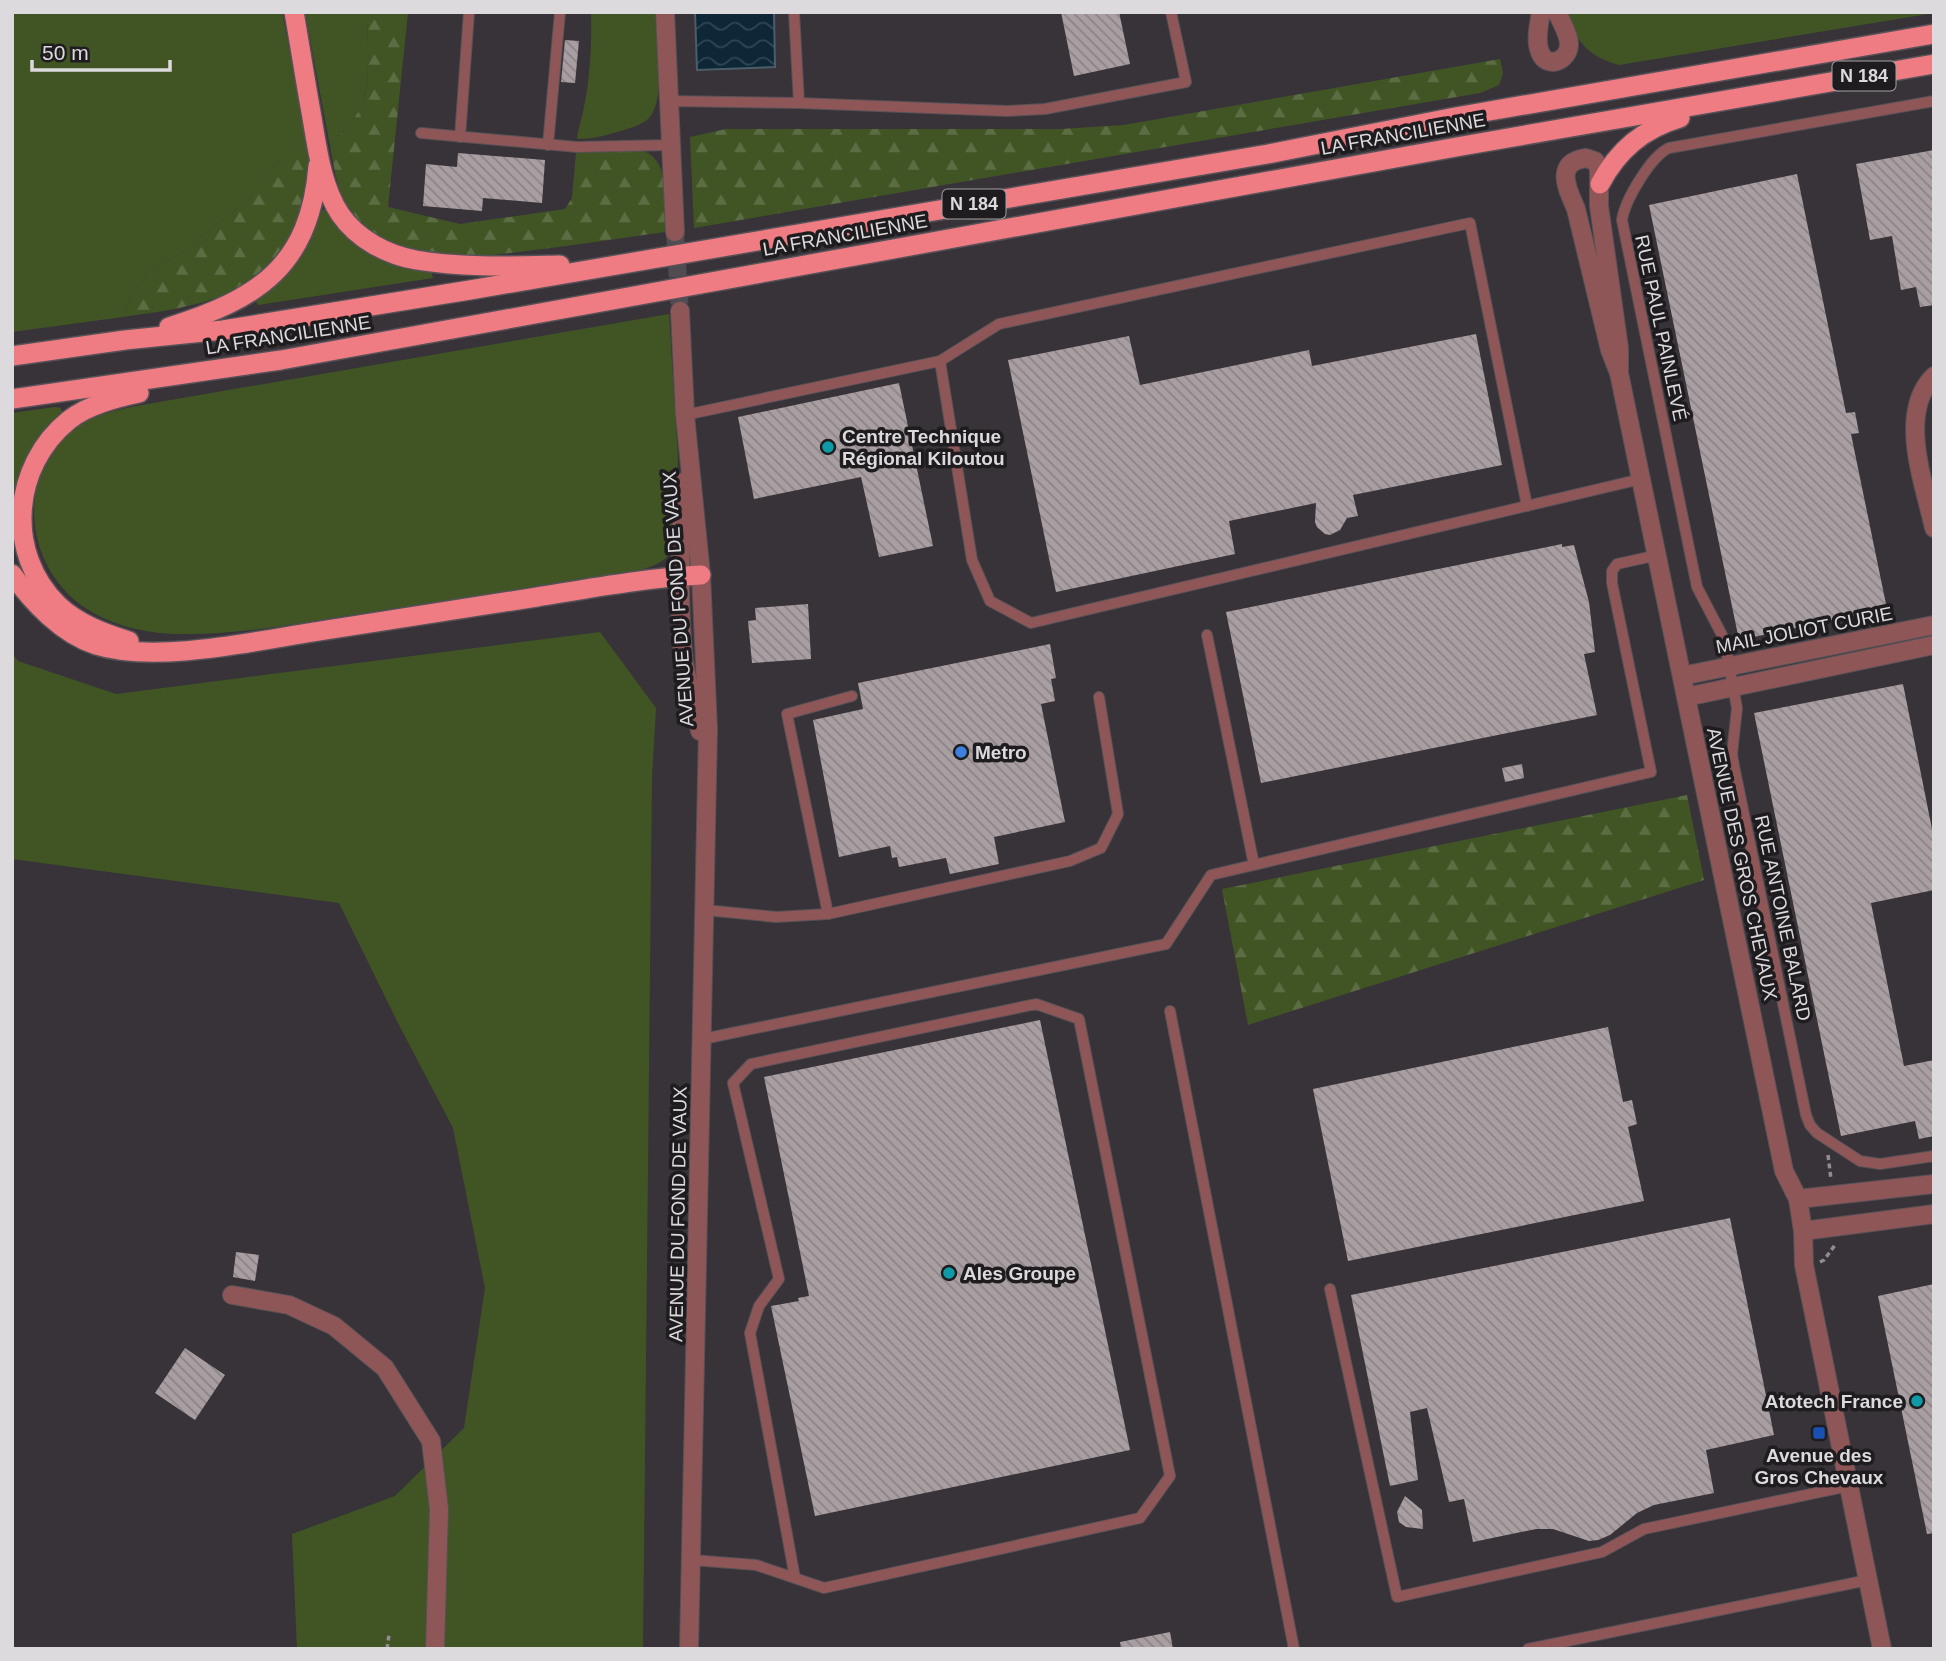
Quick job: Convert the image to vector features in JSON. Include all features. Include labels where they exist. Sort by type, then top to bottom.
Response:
[{"type":"highway","points":[[294,12],[328,190],[352,229],[371,243],[414,260],[453,265],[620,264]]},
{"type":"highway","name":"LA FRANCILIENNE","points":[[12,356],[236,328],[620,264],[1268,154],[1468,115],[1934,34]]},
{"type":"highway","name":"LA FRANCILIENNE","points":[[12,400],[281,360],[1934,64]]},
{"type":"highway","points":[[1600,184],[1618,155],[1639,136],[1658,125],[1794,88]]},
{"type":"highway","points":[[125,340],[208,315],[238,301],[269,280],[281,267],[303,232],[316,189],[319,154]]},
{"type":"highway","points":[[178,651],[108,635],[78,621],[58,604],[39,581],[21,528],[21,504],[27,480],[36,460],[53,436],[70,419],[91,408],[120,397],[281,360]]},
{"type":"highway","points":[[12,574],[29,597],[72,632],[93,644],[136,653],[178,651],[269,639],[679,576],[701,575]]},
{"type":"street","points":[[665,12],[675,232]]},
{"type":"street","points":[[1541,12],[1538,48],[1540,54],[1550,62],[1563,59],[1570,43],[1557,12]]},
{"type":"street","points":[[1582,159],[1594,160],[1599,167],[1599,206],[1619,348],[1619,373],[1610,350],[1576,209],[1567,188],[1568,168],[1582,159]]},
{"type":"street","name":"AVENUE DU FOND DE VAUX","points":[[680,311],[685,415],[701,575],[708,688],[689,1649]]},
{"type":"street","name":"AVENUE DES GROS CHEVAUX","points":[[1619,373],[1784,1171],[1798,1199],[1804,1265],[1882,1649]]},
{"type":"street","points":[[1930,380],[1915,408],[1914,436],[1934,528]]},
{"type":"street","name":"AVENUE DU FOND DE VAUX","points":[[685,415],[679,576],[684,663],[699,727],[706,780]]},
{"type":"street","name":"MAIL JOLIOT CURIE","points":[[1682,676],[1934,625]]},
{"type":"street","points":[[1686,697],[1934,645]]},
{"type":"street","points":[[1798,1199],[1934,1184]]},
{"type":"street","points":[[1803,1231],[1934,1214]]},
{"type":"street","points":[[232,1295],[289,1306],[334,1326],[385,1368],[431,1441],[439,1509],[435,1649]]},
{"type":"lane","points":[[460,137],[469,12]]},
{"type":"lane","points":[[548,145],[560,12]]},
{"type":"lane","points":[[794,12],[799,103]]},
{"type":"lane","points":[[669,101],[1007,111],[1045,109],[1186,82],[1171,12]]},
{"type":"lane","name":"RUE PAUL PAINLEVÉ","points":[[1697,587],[1622,224],[1624,210],[1654,158],[1669,148],[1934,102]]},
{"type":"lane","points":[[421,133],[577,147],[671,145]]},
{"type":"lane","points":[[685,415],[940,361],[999,324],[1471,223],[1527,506]]},
{"type":"lane","points":[[940,361],[972,560],[990,601],[1031,623],[1640,479]]},
{"type":"lane","points":[[703,1039],[1166,944],[1211,875],[1651,772],[1612,583],[1612,571],[1617,564],[1658,555]]},
{"type":"lane","name":"RUE ANTOINE BALARD","points":[[1697,587],[1722,635],[1729,666],[1737,708],[1732,754],[1734,766],[1810,1125],[1854,1159],[1870,1164],[1934,1156]]},
{"type":"lane","points":[[1207,635],[1254,866]]},
{"type":"lane","points":[[828,915],[787,714],[852,696]]},
{"type":"lane","points":[[705,910],[775,917],[828,915],[1070,862],[1101,848],[1118,814],[1099,697]]},
{"type":"lane","points":[[692,1560],[756,1565],[824,1588],[1140,1518],[1170,1476],[1079,1019],[1036,1004],[751,1064],[733,1083],[779,1279],[759,1306],[750,1333],[795,1578]]},
{"type":"lane","points":[[1170,1012],[1294,1649]]},
{"type":"lane","points":[[1331,1289],[1397,1597],[1602,1552],[1644,1529],[1849,1486]]},
{"type":"lane","points":[[1528,1649],[1868,1580]]},
{"type":"path","points":[[1828,1140],[1826,1147],[1832,1181]]},
{"type":"path","points":[[1824,1260],[1838,1241]]},
{"type":"path","points":[[387,1649],[389,1635]]},
{"type":"green space","points":[[12,12],[282,12],[305,132],[288,149],[248,200],[184,251],[151,271],[129,300],[123,317],[12,332]]},
{"type":"green space","points":[[305,12],[367,12],[368,63],[363,102],[352,121],[330,146]]},
{"type":"green space","points":[[367,12],[408,12],[388,207],[460,224],[565,209],[572,198],[576,153],[638,149],[657,161],[662,171],[665,232],[529,251],[446,258],[405,249],[366,228],[344,201],[330,146],[352,121],[363,102],[368,63]]},
{"type":"green space","points":[[591,12],[655,12],[658,97],[649,118],[643,123],[604,136],[577,139],[589,75]]},
{"type":"green space","points":[[1565,12],[1934,13],[1619,65],[1599,57],[1584,46]]},
{"type":"green space","points":[[1500,59],[1503,73],[1499,85],[1480,93],[694,228],[690,137],[726,129],[1061,129],[1124,125]]},
{"type":"green space","points":[[305,132],[311,164],[309,184],[288,240],[272,262],[253,279],[231,292],[180,308],[123,317],[129,300],[151,271],[184,251],[248,200],[288,149]]},
{"type":"green space","points":[[327,209],[431,271],[433,278],[258,305],[256,301],[278,281],[304,250],[322,210]]},
{"type":"green space","points":[[669,314],[678,457],[674,546],[664,559],[651,566],[640,570],[270,628],[180,634],[139,630],[99,616],[76,601],[56,580],[43,556],[36,530],[34,503],[40,477],[52,453],[70,433],[95,417],[136,406]]},
{"type":"green space","points":[[61,408],[62,412],[33,448],[21,472],[12,517],[12,413]]},
{"type":"green space","points":[[600,632],[656,708],[652,777],[643,1649],[297,1649],[292,1534],[395,1496],[464,1428],[485,1288],[453,1128],[339,903],[12,859],[12,653],[18,661],[116,694]]},
{"type":"green space","points":[[1687,795],[1704,880],[1248,1025],[1222,889]]},
{"type":"water","points":[[695,12],[774,12],[775,67],[697,70]]},
{"type":"building","points":[[1061,12],[1119,12],[1130,64],[1074,76]]},
{"type":"building","points":[[565,40],[579,41],[575,83],[561,82]]},
{"type":"building","points":[[1934,150],[1934,305],[1920,307],[1916,287],[1901,290],[1892,236],[1870,240],[1856,164]]},
{"type":"building","points":[[458,153],[545,160],[542,203],[483,198],[482,211],[423,206],[426,164],[457,167]]},
{"type":"building","points":[[1797,174],[1846,413],[1855,412],[1859,433],[1851,434],[1887,609],[1739,640],[1649,205]]},
{"type":"building","points":[[1476,334],[1502,465],[1353,495],[1358,516],[1347,518],[1340,530],[1330,535],[1317,527],[1316,503],[1229,521],[1235,554],[1056,592],[1008,360],[1129,336],[1140,385],[1309,350],[1312,366]]},
{"type":"building","name":"Centre Technique Régional Kiloutou","points":[[899,383],[933,546],[879,557],[861,477],[754,499],[738,417]]},
{"type":"building","points":[[1562,544],[1562,547],[1574,545],[1589,602],[1595,652],[1584,654],[1597,715],[1261,783],[1226,612]]},
{"type":"building","points":[[808,604],[811,659],[752,663],[748,621],[756,620],[755,608]]},
{"type":"building","name":"Metro","points":[[1050,644],[1056,678],[1051,679],[1055,701],[1041,704],[1065,822],[994,837],[999,864],[950,874],[946,858],[899,867],[897,857],[892,858],[890,846],[839,857],[813,720],[863,709],[858,683]]},
{"type":"building","points":[[1903,684],[1934,839],[1934,890],[1871,903],[1904,1066],[1934,1060],[1934,1136],[1919,1139],[1915,1121],[1841,1136],[1754,713]]},
{"type":"building","points":[[1522,764],[1524,778],[1505,782],[1502,768]]},
{"type":"building","name":"Ales Groupe","points":[[1040,1020],[1130,1450],[815,1516],[771,1306],[799,1301],[798,1298],[809,1296],[764,1077]]},
{"type":"building","points":[[1608,1027],[1623,1102],[1632,1100],[1637,1124],[1628,1127],[1644,1201],[1348,1261],[1313,1089]]},
{"type":"building","points":[[1730,1218],[1774,1435],[1706,1450],[1714,1493],[1654,1505],[1637,1513],[1610,1535],[1598,1540],[1589,1541],[1553,1529],[1536,1529],[1473,1542],[1464,1499],[1449,1502],[1427,1408],[1410,1412],[1418,1480],[1390,1486],[1351,1295]]},
{"type":"building","points":[[236,1252],[259,1255],[255,1281],[233,1277]]},
{"type":"building","name":"Atotech France","points":[[1934,1284],[1934,1533],[1927,1534],[1878,1296]]},
{"type":"building","points":[[185,1348],[225,1375],[195,1420],[155,1393]]},
{"type":"building","points":[[1405,1496],[1422,1510],[1423,1529],[1406,1527],[1399,1522],[1397,1512]]},
{"type":"building","points":[[1170,1632],[1173,1649],[1121,1649],[1120,1642]]},
{"type":"tunnel","points":[[675,232],[680,311]]},
{"type":"place","name":"Centre Technique Régional Kiloutou","points":[[828,447]]},
{"type":"place","name":"Metro","points":[[961,752]]},
{"type":"place","name":"Ales Groupe","points":[[949,1273]]},
{"type":"place","name":"Atotech France","points":[[1917,1401]]},
{"type":"place","name":"Avenue des Gros Chevaux","points":[[1819,1433]]}]
